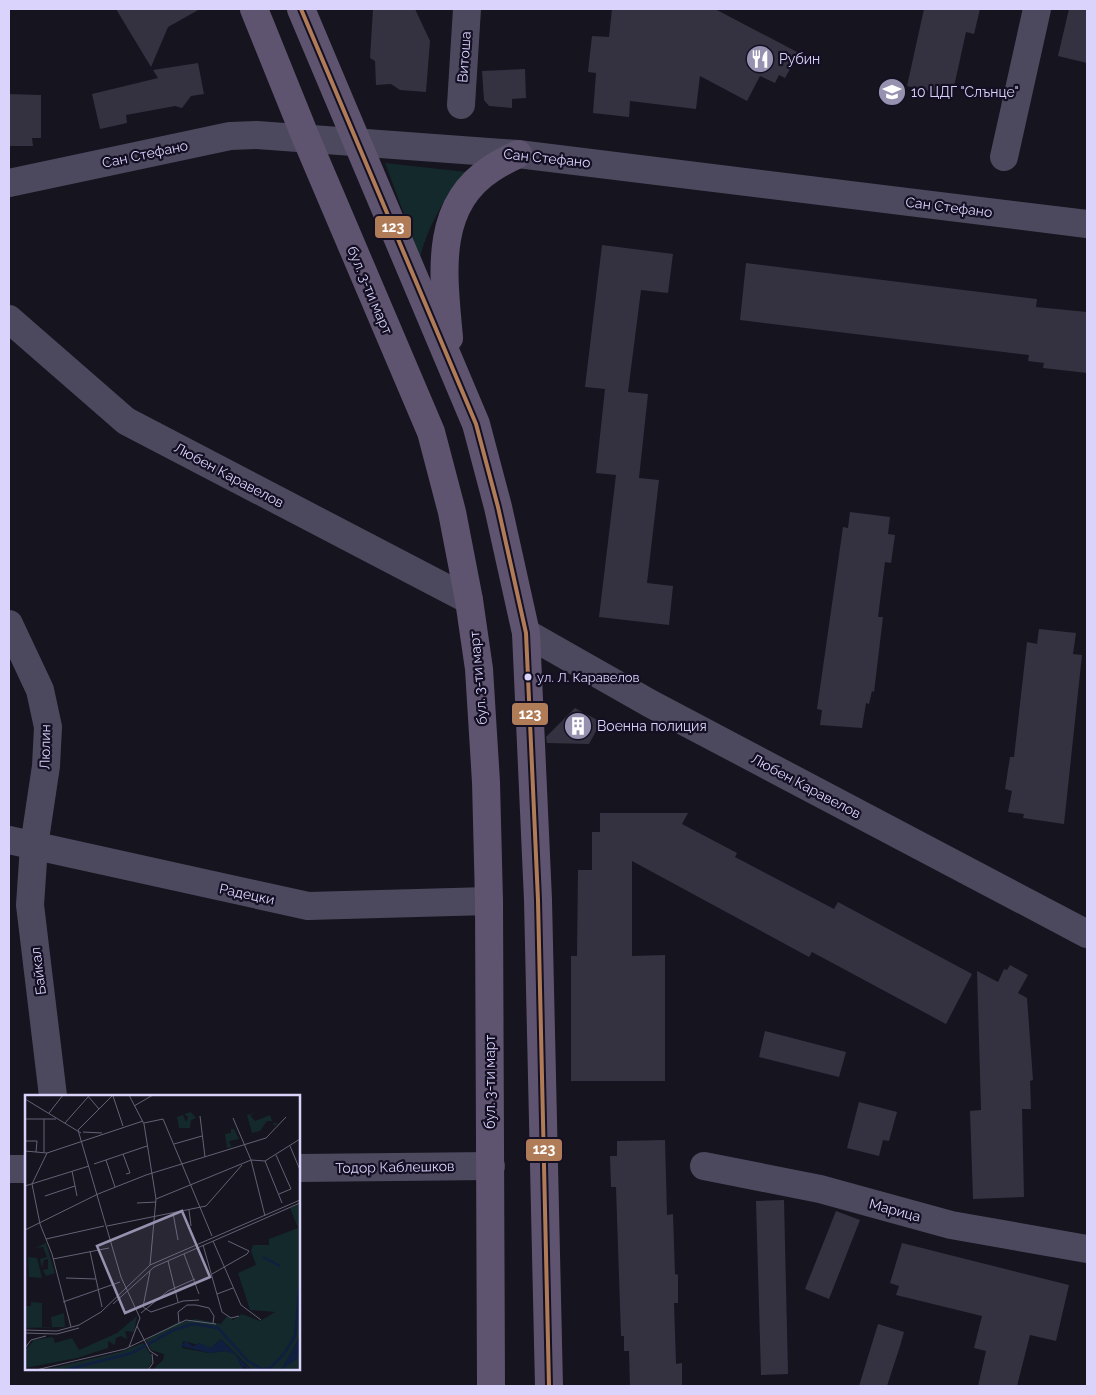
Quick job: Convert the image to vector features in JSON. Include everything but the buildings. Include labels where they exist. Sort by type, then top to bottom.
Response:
[{"type":"main road","name":"бул. 3-ти март","points":[[254,9],[306,138],[431,432],[452,512],[469,600],[479,669],[486,782],[489,901],[491,1386]]},
{"type":"main road","points":[[301,9],[359,142],[476,424],[498,507],[526,633],[538,900],[549,1386]]},
{"type":"main road","points":[[452,364],[444,259],[449,222],[465,194],[490,169],[518,154]]},
{"type":"street","name":"Витоша","points":[[461,105],[467,9]]},
{"type":"street","points":[[1004,157],[1036,9]]},
{"type":"street","name":"Сан Стефано","points":[[9,183],[230,136],[306,138],[518,154],[1087,224]]},
{"type":"street","name":"Любен Каравелов","points":[[9,318],[126,421],[469,600]]},
{"type":"street","name":"Люлин","points":[[9,624],[40,690],[48,727],[46,766],[22,843]]},
{"type":"street","name":"Любен Каравелов","points":[[526,633],[651,704],[1087,934]]},
{"type":"street","name":"Радецки","points":[[22,843],[308,906],[489,901]]},
{"type":"street","name":"Байкал","points":[[22,843],[53,1095]]},
{"type":"street","name":"Тодор Каблешков","points":[[300,1168],[491,1166]]},
{"type":"street","name":"Марица","points":[[704,1166],[820,1190],[951,1225],[1087,1249]]},
{"type":"street","points":[[9,1169],[25,1170]]},
{"type":"green space","points":[[385,163],[466,172],[438,212],[420,257]]},
{"type":"transit line","name":"123","points":[[301,9],[476,424],[498,507],[526,633],[538,900],[549,1386]]},
{"type":"place","name":"Рубин","points":[[760,59]]},
{"type":"place","name":"10 ЦДГ \"Слънце\"","points":[[892,92]]},
{"type":"place","name":"ул. Л. Каравелов","points":[[528,677]]},
{"type":"place","name":"Военна полиция","points":[[578,726]]}]
